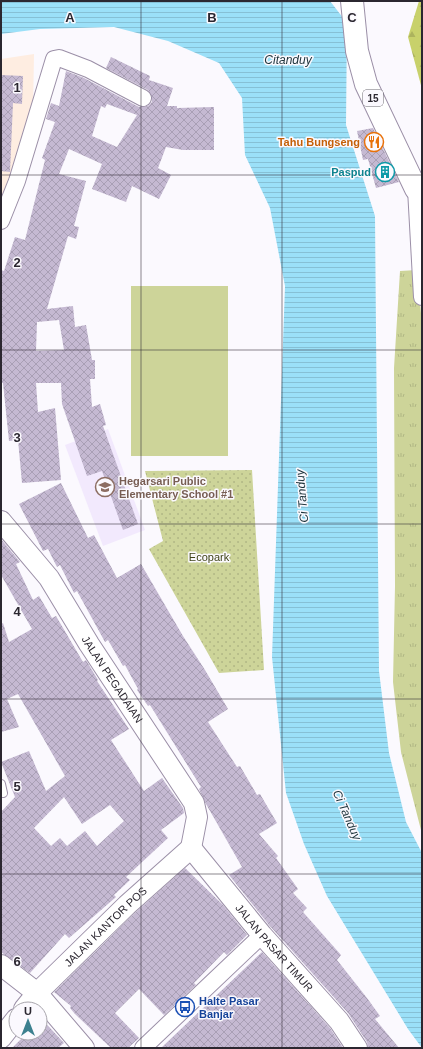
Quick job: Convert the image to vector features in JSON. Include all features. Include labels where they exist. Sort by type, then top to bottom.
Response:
[{"type":"highway","name":"15","points":[[352,1],[357,51],[366,84],[419,191]]},
{"type":"street","points":[[1,221],[17,181],[54,59],[58,58],[88,69],[143,98]]},
{"type":"street","points":[[419,191],[422,297]]},
{"type":"street","name":"JALAN PEGADAIAN","points":[[1,521],[49,578],[89,644],[194,803],[197,817],[192,848]]},
{"type":"street","name":"JALAN PASAR TIMUR","points":[[192,848],[262,935],[339,1021],[357,1048]]},
{"type":"street","name":"JALAN KANTOR POS","points":[[30,1001],[127,905],[192,848]]},
{"type":"street","points":[[143,1048],[262,935]]},
{"type":"street","points":[[1,965],[37,993],[84,1048]]},
{"type":"street","points":[[1,1038],[8,1029]]},
{"type":"lane","points":[[1,784],[3,792]]},
{"type":"shaded area","points":[[34,54],[33,110],[1,208],[1,59]]},
{"type":"shaded area","name":"Hegarsari Public Elementary School #1","points":[[108,429],[145,530],[103,546],[65,445]]},
{"type":"green space","points":[[419,1],[422,1],[422,89],[408,37]]},
{"type":"green space","points":[[417,270],[422,324],[422,834],[401,752],[393,682],[395,586],[394,368],[400,271]]},
{"type":"green space","points":[[131,286],[228,286],[228,456],[131,456]]},
{"type":"green space","name":"Ecopark","points":[[252,470],[264,670],[219,673],[149,549],[163,541],[145,471]]},
{"type":"water","name":"Citanduy","points":[[1,1],[330,1],[347,23],[346,125],[375,216],[379,671],[389,753],[406,822],[422,853],[422,1048],[408,1029],[327,896],[304,844],[286,793],[272,657],[285,286],[270,208],[245,155],[242,98],[219,63],[168,41],[114,27],[40,29],[1,34]]},
{"type":"building","points":[[111,57],[150,76],[149,80],[173,88],[167,106],[177,106],[177,108],[214,107],[214,150],[183,150],[166,147],[158,168],[171,175],[159,199],[132,186],[126,202],[92,189],[102,164],[69,149],[59,174],[86,181],[74,226],[79,227],[76,239],[68,236],[47,309],[73,306],[75,327],[86,325],[92,360],[95,360],[95,379],[90,379],[92,407],[100,404],[106,425],[103,426],[138,524],[123,530],[102,471],[87,476],[62,404],[61,383],[36,383],[38,412],[55,408],[61,480],[22,483],[18,440],[9,441],[2,383],[1,270],[4,271],[15,237],[25,240],[45,160],[42,158],[55,122],[46,119],[51,103],[59,106],[66,71],[84,78],[139,107],[148,106],[152,102],[152,97],[148,90],[106,68]],"holes":[[[107,104],[137,115],[117,147],[92,136],[101,106],[105,108]],[[59,320],[64,350],[36,351],[37,322]]]},
{"type":"building","points":[[1,75],[23,76],[22,104],[13,103],[10,172],[1,171]]},
{"type":"building","points":[[373,128],[399,182],[376,188],[368,159],[363,160],[357,131]]},
{"type":"building","points":[[61,483],[88,538],[94,535],[117,578],[141,564],[183,636],[205,670],[228,709],[208,722],[237,767],[240,766],[257,795],[260,794],[277,823],[259,834],[278,856],[276,858],[298,889],[293,893],[307,908],[303,912],[341,955],[337,960],[380,1016],[375,1019],[399,1048],[368,1048],[367,1042],[348,1013],[269,925],[229,875],[242,867],[206,804],[199,789],[201,787],[150,705],[148,706],[137,690],[138,689],[125,665],[123,666],[108,640],[105,642],[77,591],[74,593],[60,565],[57,567],[48,549],[43,551],[19,504]]},
{"type":"building","points":[[1,539],[20,562],[16,564],[33,600],[39,596],[52,618],[56,616],[83,662],[86,660],[98,680],[97,681],[129,729],[111,740],[144,791],[162,778],[183,808],[184,813],[161,830],[168,838],[126,877],[130,880],[114,895],[116,897],[69,938],[65,934],[30,973],[1,952],[1,812],[15,797],[1,762],[29,751],[46,791],[65,776],[18,694],[7,699],[19,727],[1,732],[1,624],[3,623],[9,642],[32,629],[1,575]],"holes":[[[64,797],[82,824],[110,805],[124,821],[97,846],[85,831],[67,846],[60,838],[51,846],[34,828]]]},
{"type":"building","points":[[185,868],[223,905],[247,935],[227,955],[224,952],[194,983],[196,985],[164,1015],[139,989],[115,1013],[139,1038],[128,1048],[111,1048],[75,1014],[70,1008],[71,1006],[54,992],[135,913]]},
{"type":"building","points":[[262,952],[330,1028],[343,1048],[161,1048]]},
{"type":"building","points":[[48,1026],[64,1043],[58,1048],[12,1048],[19,1041],[48,1041]]},
{"type":"place","name":"Tahu Bungseng","points":[[374,142]]},
{"type":"place","name":"Paspud","points":[[385,172]]},
{"type":"place","name":"Hegarsari Public Elementary School #1","points":[[105,487]]},
{"type":"place","name":"Halte Pasar Banjar","points":[[185,1007]]},
{"type":"water label","name":"Ci Tanduy","points":[[302,496]]},
{"type":"water label","name":"Ci Tanduy","points":[[347,815]]}]
